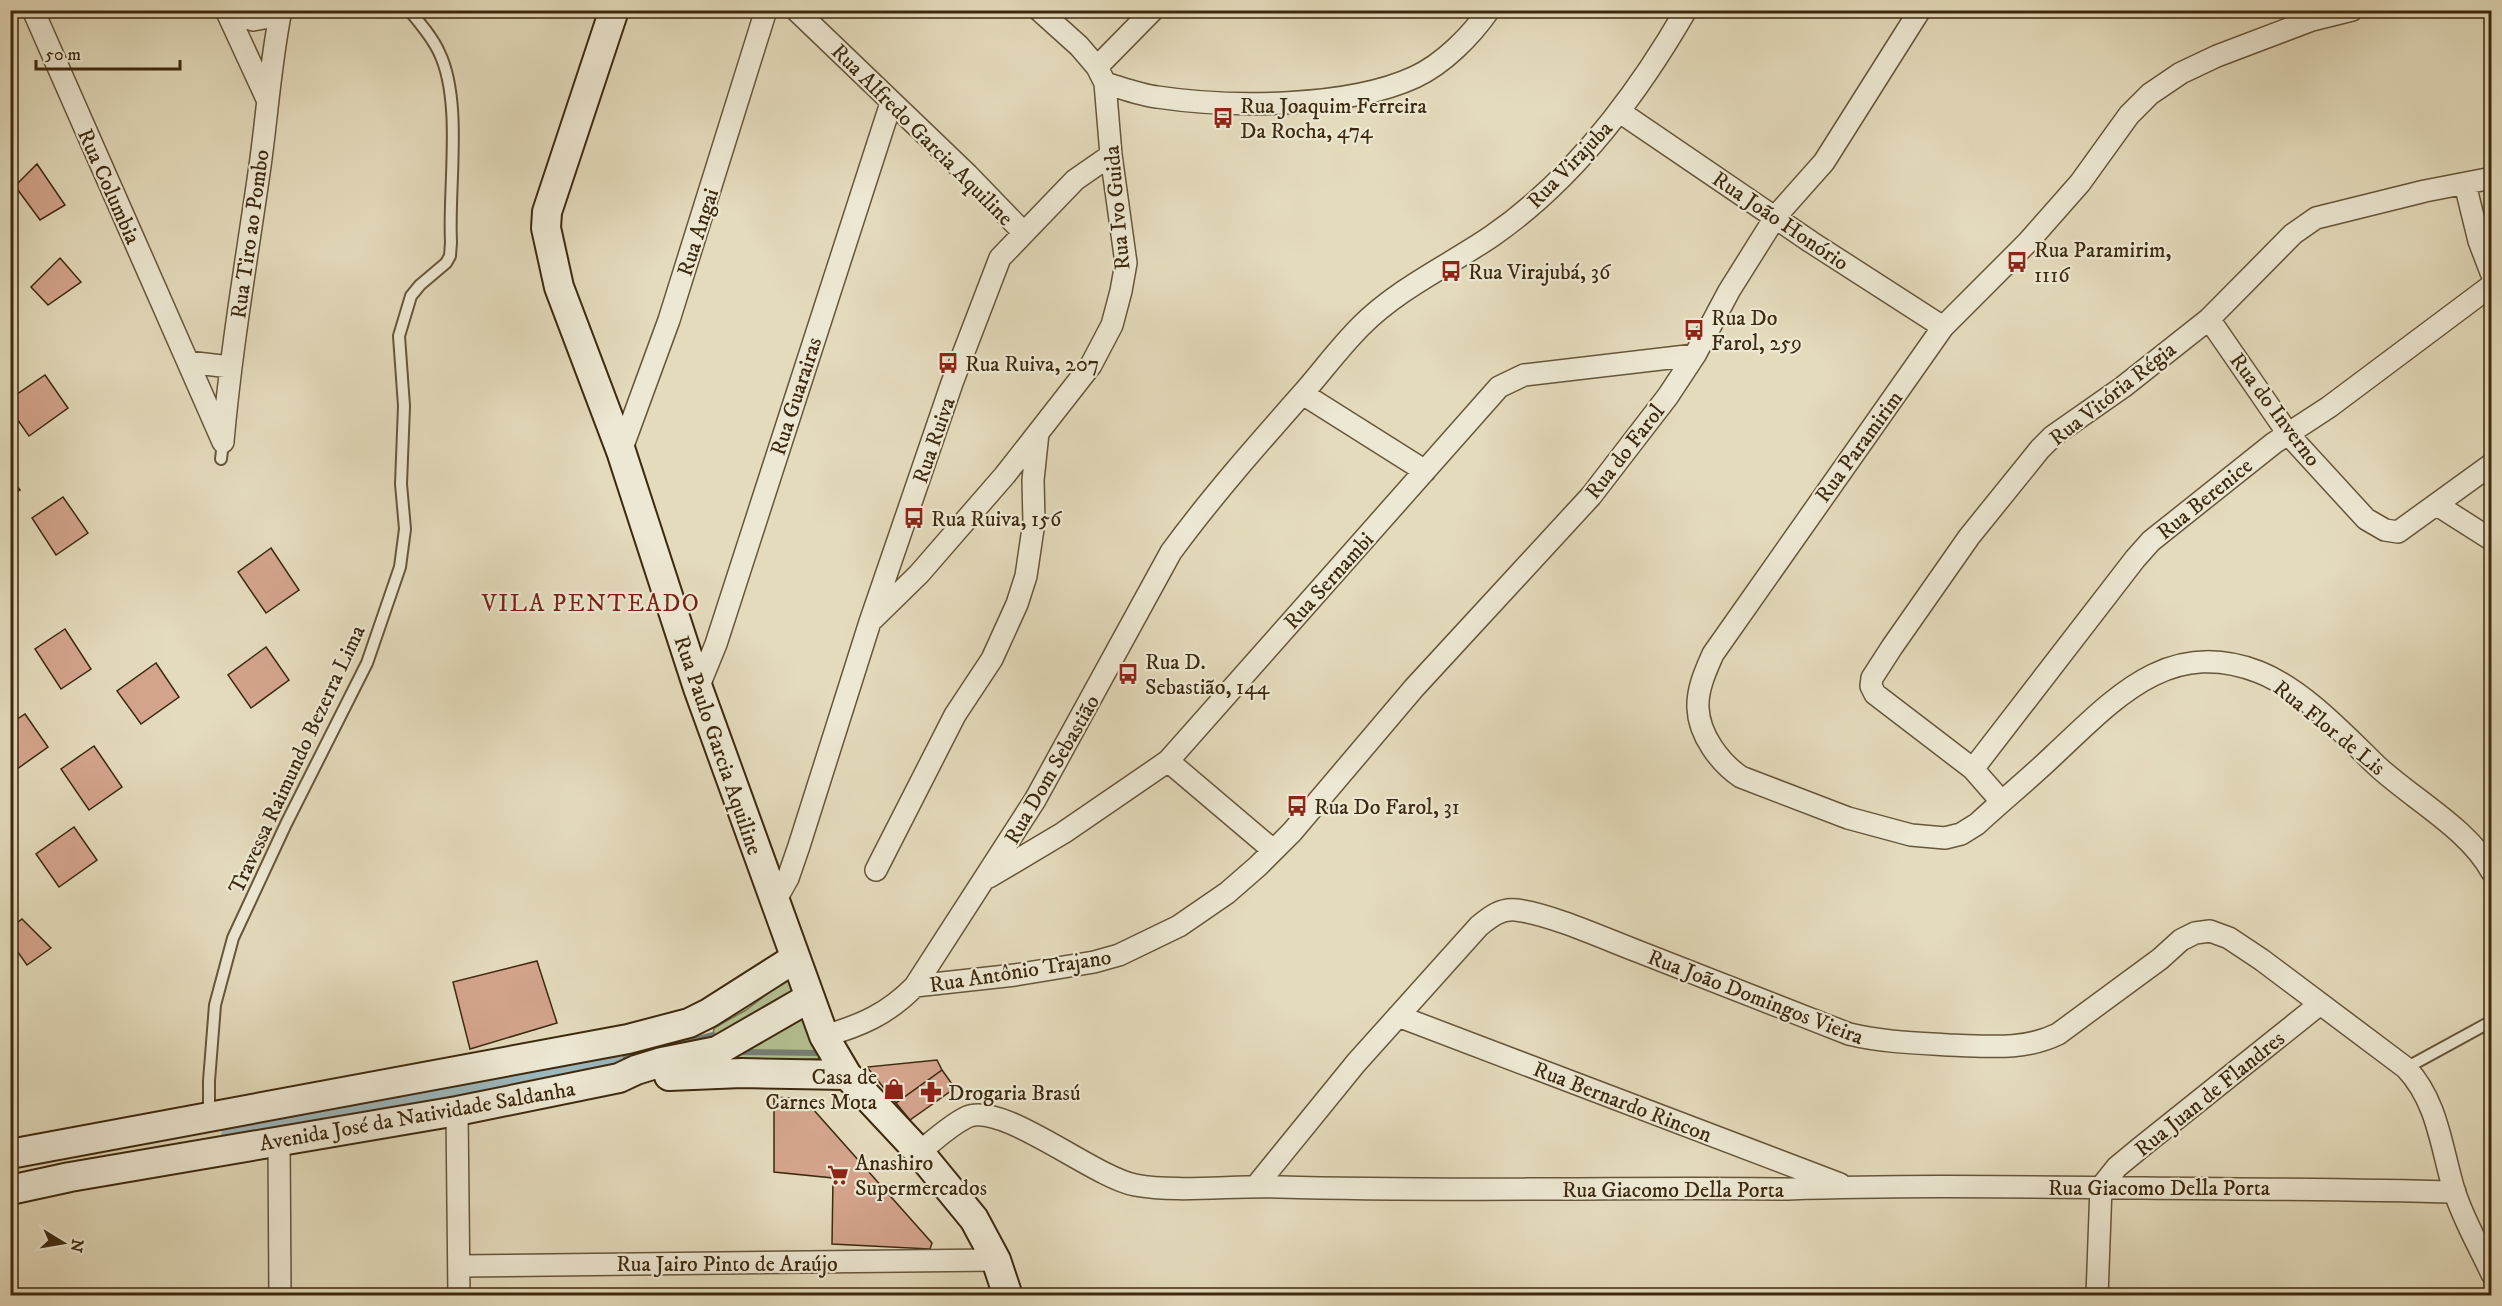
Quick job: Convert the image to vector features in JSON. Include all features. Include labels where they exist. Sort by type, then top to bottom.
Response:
[{"type":"street","name":"Rua Columbia","points":[[33,10],[188,362],[222,450]]},
{"type":"street","points":[[226,10],[253,20],[281,13]]},
{"type":"street","points":[[226,10],[267,99]]},
{"type":"street","name":"Rua Paulo Garcia Aquiline","points":[[614,10],[547,212],[546,228],[559,287],[621,451],[698,688],[794,959],[824,1036],[847,1075],[919,1152],[974,1219],[996,1260],[1008,1296]]},
{"type":"street","name":"Rua Angai","points":[[621,451],[673,309],[766,10]]},
{"type":"street","name":"Rua Alfredo Garcia Aquiline","points":[[796,10],[968,175],[1023,232]]},
{"type":"street","points":[[1039,10],[1079,46],[1101,75],[1155,97],[1209,103],[1324,101],[1383,89],[1416,77],[1447,55],[1489,10]]},
{"type":"street","points":[[1101,75],[1153,10]]},
{"type":"street","name":"Rua Virajuba","points":[[1361,326],[1409,287],[1491,236],[1546,193],[1620,112],[1666,45],[1686,10]]},
{"type":"street","name":"Rua do Farol","points":[[1273,850],[1292,832],[1422,679],[1591,496],[1668,396],[1695,355],[1729,291],[1776,216],[1824,162],[1920,10]]},
{"type":"street","name":"Rua Paramirim","points":[[2001,801],[1961,834],[1945,838],[1911,835],[1848,818],[1741,777],[1726,767],[1703,729],[1698,708],[1700,690],[1713,654],[1943,327],[2028,242],[2080,183],[2129,115],[2150,94],[2181,73],[2217,56],[2312,20],[2352,10]]},
{"type":"street","name":"Rua Tiro ao Pombo","points":[[222,450],[230,367],[281,13]]},
{"type":"street","name":"Rua Ivo Guida","points":[[870,622],[919,574],[1038,432],[1091,365],[1112,325],[1126,264],[1101,75]]},
{"type":"street","name":"Rua Guarairas","points":[[698,688],[716,644],[891,103]]},
{"type":"street","name":"Rua João Honório","points":[[1620,112],[1943,327]]},
{"type":"street","name":"Rua Ruiva","points":[[774,903],[788,878],[870,622],[952,383],[1000,258],[1076,180],[1111,155]]},
{"type":"street","name":"Rua Vitória Régia","points":[[2001,801],[1973,770],[1875,693],[1871,686],[1872,678],[2001,495],[2053,436],[2123,387],[2209,319],[2293,234],[2316,218],[2415,193],[2492,178]]},
{"type":"street","points":[[2465,184],[2479,241],[2492,275]]},
{"type":"street","name":"Rua Berenice","points":[[1973,770],[2121,576],[2151,541],[2274,442],[2289,435],[2492,285]]},
{"type":"street","name":"Rua do Inverno","points":[[2209,319],[2289,435],[2366,519],[2385,530],[2398,532],[2492,464]]},
{"type":"street","name":"Rua Dom Sebastião","points":[[824,1036],[871,1021],[896,1006],[915,986],[986,879],[1045,782],[1171,552],[1204,507],[1361,326]]},
{"type":"street","name":"Rua Sernambi","points":[[986,879],[1062,833],[1168,761],[1499,387],[1524,375],[1695,355]]},
{"type":"street","points":[[188,362],[230,367]]},
{"type":"street","points":[[1302,394],[1425,471]]},
{"type":"street","points":[[876,870],[955,716],[992,659],[1017,604],[1026,576],[1034,522],[1033,480],[1038,432]]},
{"type":"street","points":[[2437,505],[2492,540]]},
{"type":"street","name":"Rua Flor de Lis","points":[[2001,801],[2131,687],[2179,664],[2198,661],[2216,663],[2258,672],[2290,690],[2468,842],[2486,861],[2492,872]]},
{"type":"street","points":[[1168,761],[1273,850]]},
{"type":"street","name":"Rua Antônio Trajano","points":[[915,986],[1015,975],[1094,962],[1119,955],[1179,926],[1227,893],[1273,850]]},
{"type":"street","name":"Rua João Domingos Vieira","points":[[1256,1186],[1356,1063],[1479,926],[1494,914],[1516,910],[1548,919],[1849,1034],[1887,1042],[2006,1047],[2042,1041],[2058,1034],[2160,959],[2181,940],[2195,933],[2210,931],[2229,938],[2406,1068],[2420,1083],[2432,1106],[2455,1191],[2491,1272]]},
{"type":"street","name":"Avenida José da Natividade Saldanha","points":[[10,1155],[639,1037],[689,1023],[709,1013],[794,959]]},
{"type":"street","name":"Avenida José da Natividade Saldanha","points":[[10,1190],[70,1177],[279,1140],[457,1111],[619,1078],[662,1062],[717,1051],[809,998]]},
{"type":"street","name":"Rua Juan de Flandres","points":[[2101,1187],[2117,1167],[2320,1004]]},
{"type":"street","name":"Rua Bernardo Rincon","points":[[1398,1016],[1848,1187]]},
{"type":"street","points":[[619,1078],[742,1073],[847,1075]]},
{"type":"street","points":[[457,1111],[459,1296]]},
{"type":"street","name":"Rua Giacomo Della Porta","points":[[919,1152],[966,1118],[977,1114],[992,1116],[1013,1124],[1107,1176],[1135,1185],[1162,1187],[1788,1189],[2101,1187],[2455,1191]]},
{"type":"street","points":[[279,1140],[280,1296]]},
{"type":"street","points":[[2097,1296],[2101,1187]]},
{"type":"street","name":"Rua Jairo Pinto de Araújo","points":[[459,1266],[996,1260]]},
{"type":"lane","name":"Travessa Raimundo Bezerra Lima","points":[[209,1119],[209,1081],[215,1005],[233,938],[286,824],[367,663],[400,567],[405,529],[401,484],[404,406],[399,336],[411,296],[446,263],[450,256],[451,242],[452,122],[449,91],[439,53],[409,10]]},
{"type":"lane","points":[[2406,1068],[2492,1021]]},
{"type":"green space","points":[[793,974],[830,1058],[719,1065],[724,1046],[713,1035],[714,1028],[746,1010]]},
{"type":"building","points":[[37,164],[65,205],[40,220],[15,186]]},
{"type":"building","points":[[60,258],[81,282],[48,305],[31,287]]},
{"type":"building","points":[[45,375],[68,408],[29,436],[10,409],[10,399]]},
{"type":"building","points":[[10,477],[20,490],[10,496]]},
{"type":"building","points":[[63,497],[88,533],[56,555],[32,518]]},
{"type":"building","points":[[271,548],[299,590],[266,613],[238,572]]},
{"type":"building","points":[[65,629],[91,669],[61,689],[35,649]]},
{"type":"building","points":[[266,647],[289,680],[251,708],[228,675]]},
{"type":"building","points":[[156,663],[179,697],[141,724],[117,691]]},
{"type":"building","points":[[25,714],[48,747],[10,774],[10,724]]},
{"type":"building","points":[[94,746],[122,787],[89,810],[61,769]]},
{"type":"building","points":[[74,827],[97,860],[59,887],[36,854]]},
{"type":"building","points":[[22,919],[51,948],[27,965],[10,941],[10,928]]},
{"type":"building","points":[[537,961],[557,1023],[470,1049],[453,982]]},
{"type":"building","points":[[937,1060],[942,1070],[896,1103],[867,1067]]},
{"type":"building","name":"Drogaria Brasú","points":[[942,1070],[955,1088],[910,1120],[896,1103]]},
{"type":"building","name":"Anashiro Supermercados","points":[[774,1097],[804,1099],[932,1243],[930,1249],[832,1244],[833,1178],[774,1172]]},
{"type":"waterway","points":[[673,1046],[713,1035]]},
{"type":"waterway","points":[[736,1052],[820,1053]]},
{"type":"waterway","points":[[613,1056],[638,1056]]},
{"type":"waterway","points":[[231,1136],[613,1056]]},
{"type":"place","name":"Rua Joaquim Ferreira Da Rocha, 474","points":[[1223,118]]},
{"type":"place","name":"Rua Paramirim, 1116","points":[[2017,262]]},
{"type":"place","name":"Rua Virajubá, 36","points":[[1451,271]]},
{"type":"place","name":"Rua Do Farol, 259","points":[[1694,330]]},
{"type":"place","name":"Rua Ruiva, 207","points":[[948,363]]},
{"type":"place","name":"Rua Ruiva, 156","points":[[914,518]]},
{"type":"place","name":"Rua D. Sebastião, 144","points":[[1128,674]]},
{"type":"place","name":"Rua Do Farol, 31","points":[[1297,806]]},
{"type":"place","name":"Casa de Carnes Mota","points":[[894,1089]]},
{"type":"place","name":"Drogaria Brasú","points":[[931,1092]]},
{"type":"place","name":"Anashiro Supermercados","points":[[838,1175]]},
{"type":"district","name":"VILA PENTEADO","points":[[591,603]]}]
